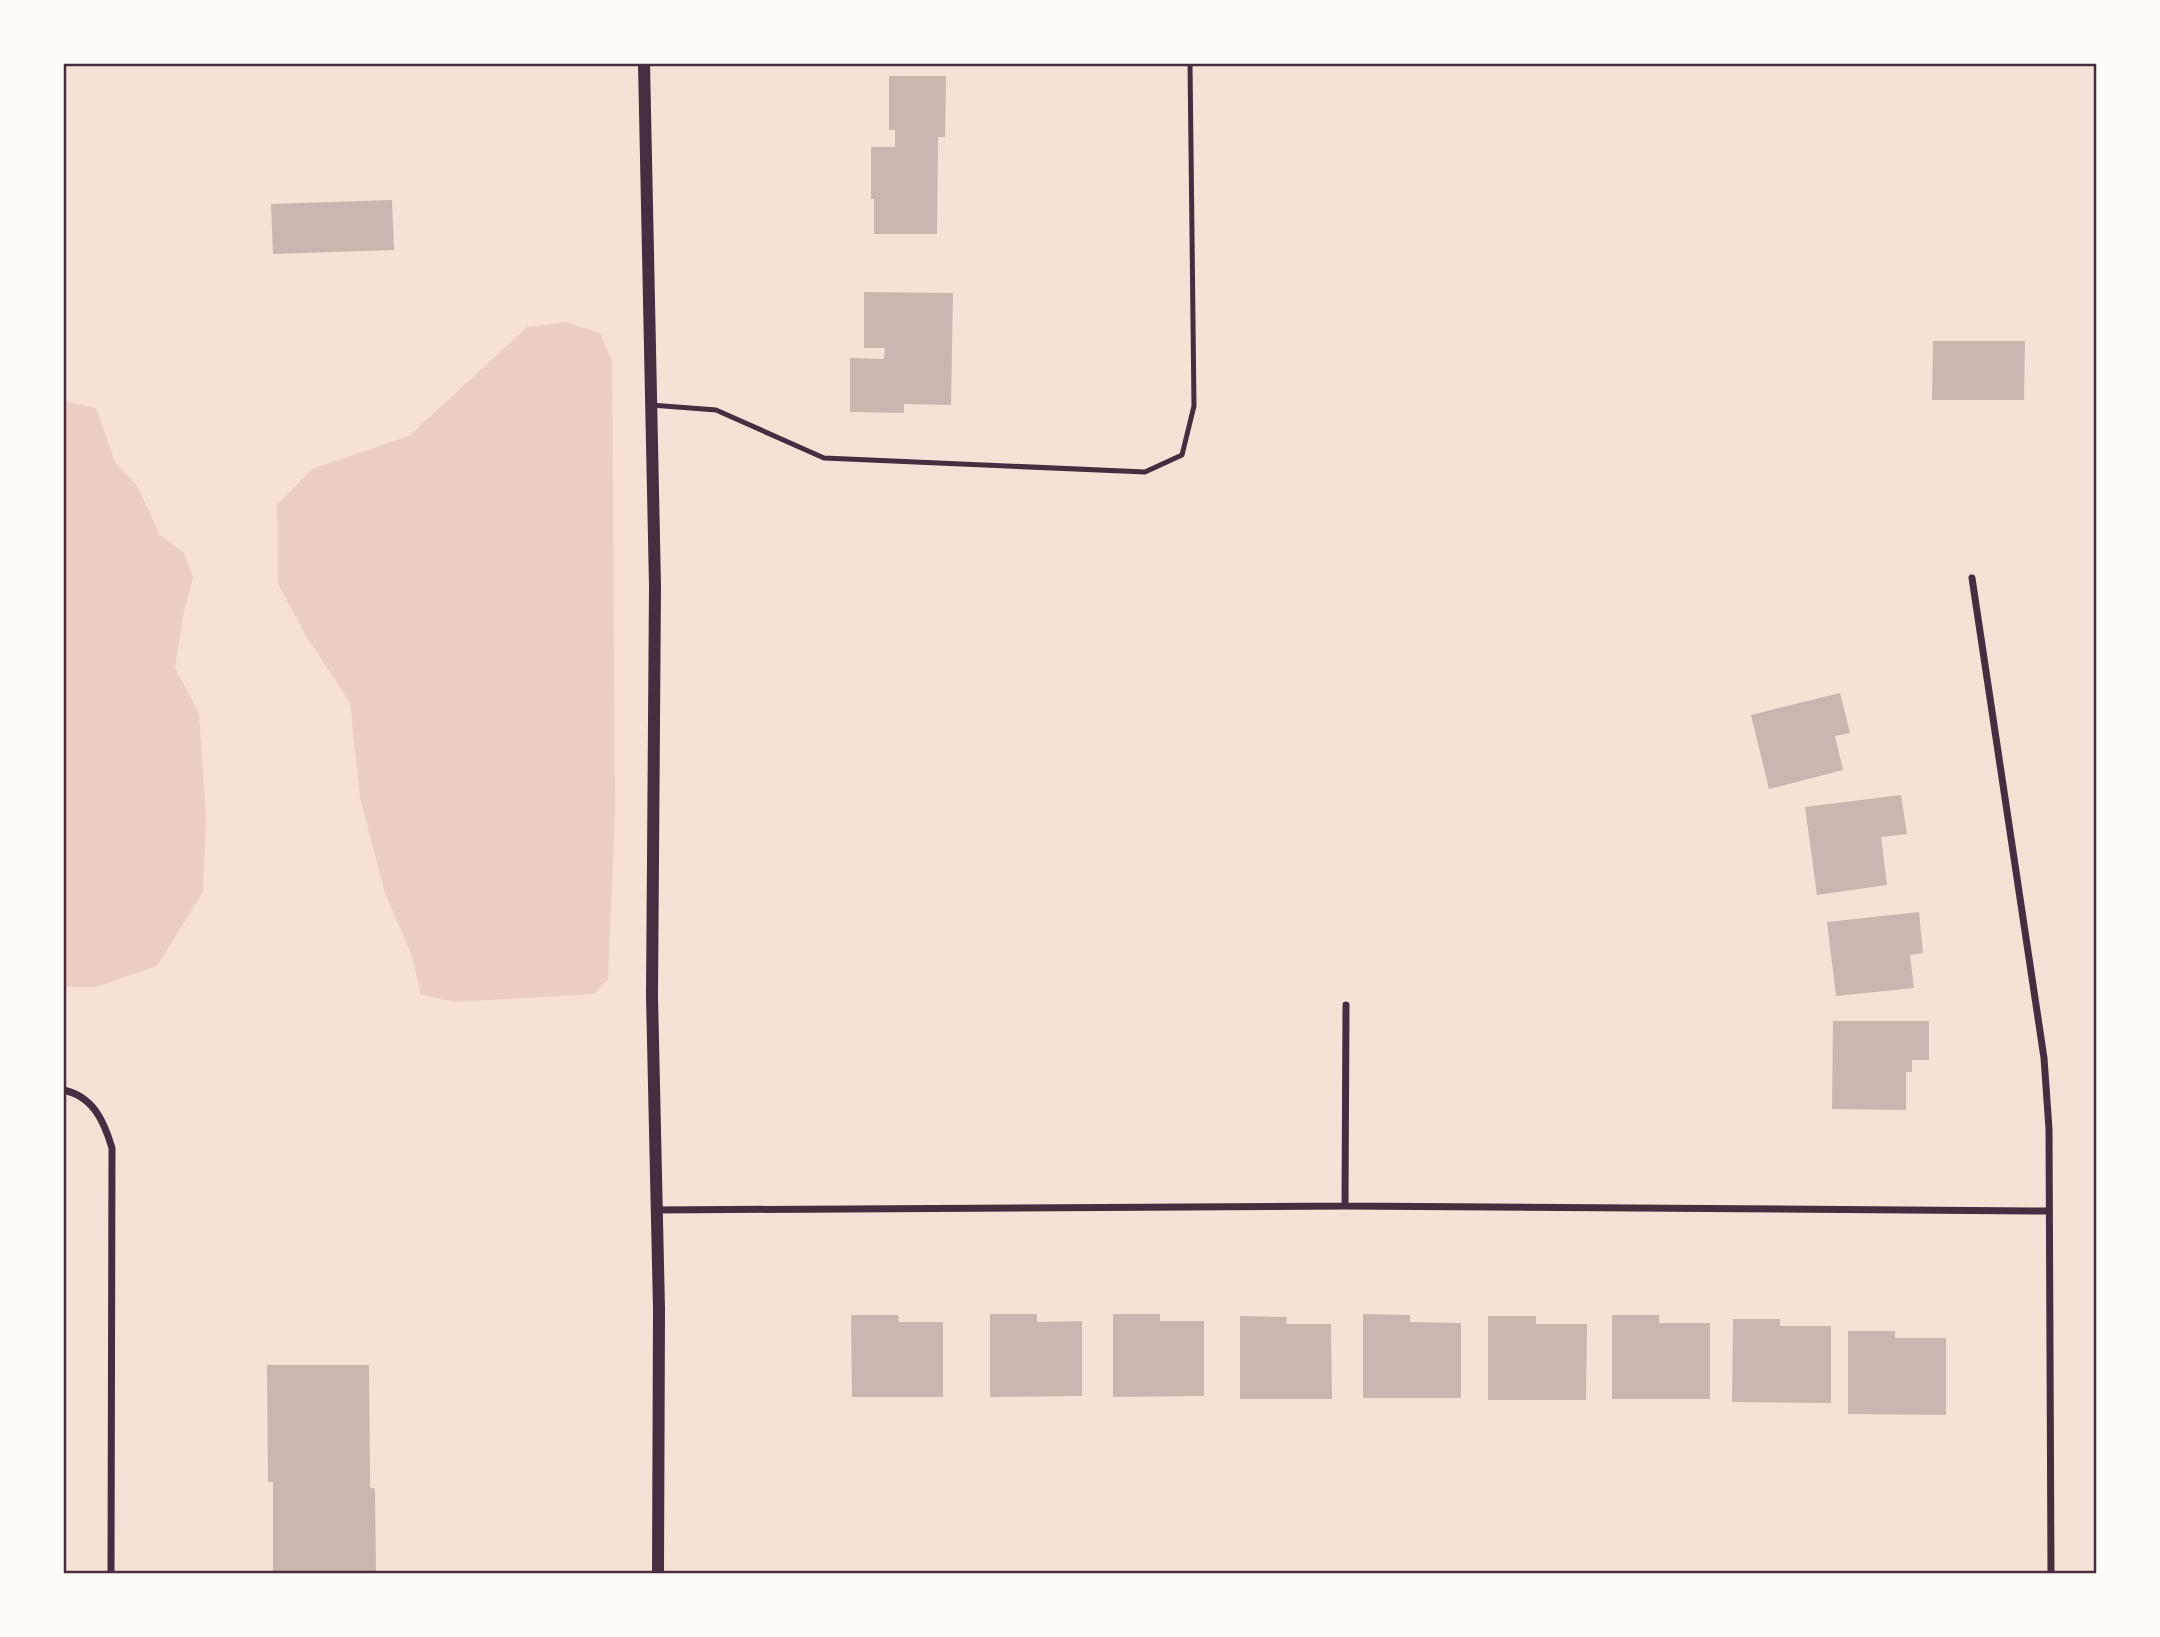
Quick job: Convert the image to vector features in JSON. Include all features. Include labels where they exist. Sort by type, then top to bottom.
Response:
[{"type":"street","points":[[644,63],[655,586],[653,996],[659,1309],[658,1574]]},
{"type":"street","points":[[1972,578],[2044,1058],[2049,1129],[2050,1574]]},
{"type":"street","points":[[1345,1206],[1346,1004]]},
{"type":"street","points":[[63,1090],[90,1103],[105,1122],[111,1148],[111,1574]]},
{"type":"street","points":[[656,1210],[1345,1206],[2048,1211]]},
{"type":"lane","points":[[651,405],[716,410],[824,458],[1144,472],[1182,456],[1194,406],[1190,63]]},
{"type":"shaded area","points":[[566,322],[600,333],[612,361],[615,814],[608,979],[594,994],[456,1002],[421,995],[412,956],[385,893],[360,798],[350,703],[306,636],[278,584],[277,505],[312,469],[409,436],[527,327]]},
{"type":"shaded area","points":[[63,401],[96,408],[115,462],[137,486],[160,535],[184,553],[193,578],[184,611],[175,668],[199,713],[206,817],[203,892],[157,966],[96,987],[63,987]]},
{"type":"building","points":[[889,76],[946,76],[945,137],[938,137],[937,234],[874,234],[871,147],[895,147],[895,130],[889,130]]},
{"type":"building","points":[[392,200],[394,250],[273,254],[271,204]]},
{"type":"building","points":[[864,292],[953,293],[951,405],[904,404],[904,413],[850,412],[850,358],[884,359],[885,348],[864,348]]},
{"type":"building","points":[[1933,341],[2025,341],[2024,400],[1932,400]]},
{"type":"building","points":[[1840,693],[1850,733],[1835,736],[1843,770],[1769,789],[1751,715]]},
{"type":"building","points":[[1901,795],[1907,834],[1881,837],[1887,885],[1817,895],[1805,807]]},
{"type":"building","points":[[1919,912],[1923,953],[1910,955],[1914,988],[1836,996],[1827,922]]},
{"type":"building","points":[[1833,1021],[1929,1021],[1929,1060],[1912,1060],[1912,1072],[1906,1072],[1906,1110],[1832,1109]]},
{"type":"building","points":[[990,1314],[1037,1314],[1037,1322],[1082,1321],[1082,1396],[990,1397]]},
{"type":"building","points":[[1113,1314],[1160,1314],[1160,1321],[1204,1321],[1204,1396],[1113,1397]]},
{"type":"building","points":[[1363,1314],[1410,1315],[1410,1322],[1461,1323],[1461,1398],[1363,1398]]},
{"type":"building","points":[[851,1315],[898,1315],[899,1322],[943,1322],[943,1397],[852,1397]]},
{"type":"building","points":[[1612,1315],[1659,1315],[1659,1323],[1710,1323],[1710,1399],[1612,1399]]},
{"type":"building","points":[[1240,1316],[1287,1317],[1286,1324],[1331,1324],[1332,1399],[1240,1399]]},
{"type":"building","points":[[1488,1316],[1536,1316],[1536,1324],[1587,1324],[1586,1400],[1488,1400]]},
{"type":"building","points":[[1733,1319],[1780,1319],[1780,1326],[1831,1326],[1831,1403],[1732,1402]]},
{"type":"building","points":[[1848,1331],[1895,1331],[1895,1338],[1946,1338],[1946,1415],[1848,1414]]},
{"type":"building","points":[[267,1365],[369,1365],[370,1487],[375,1489],[376,1574],[273,1574],[273,1482],[268,1482]]}]
